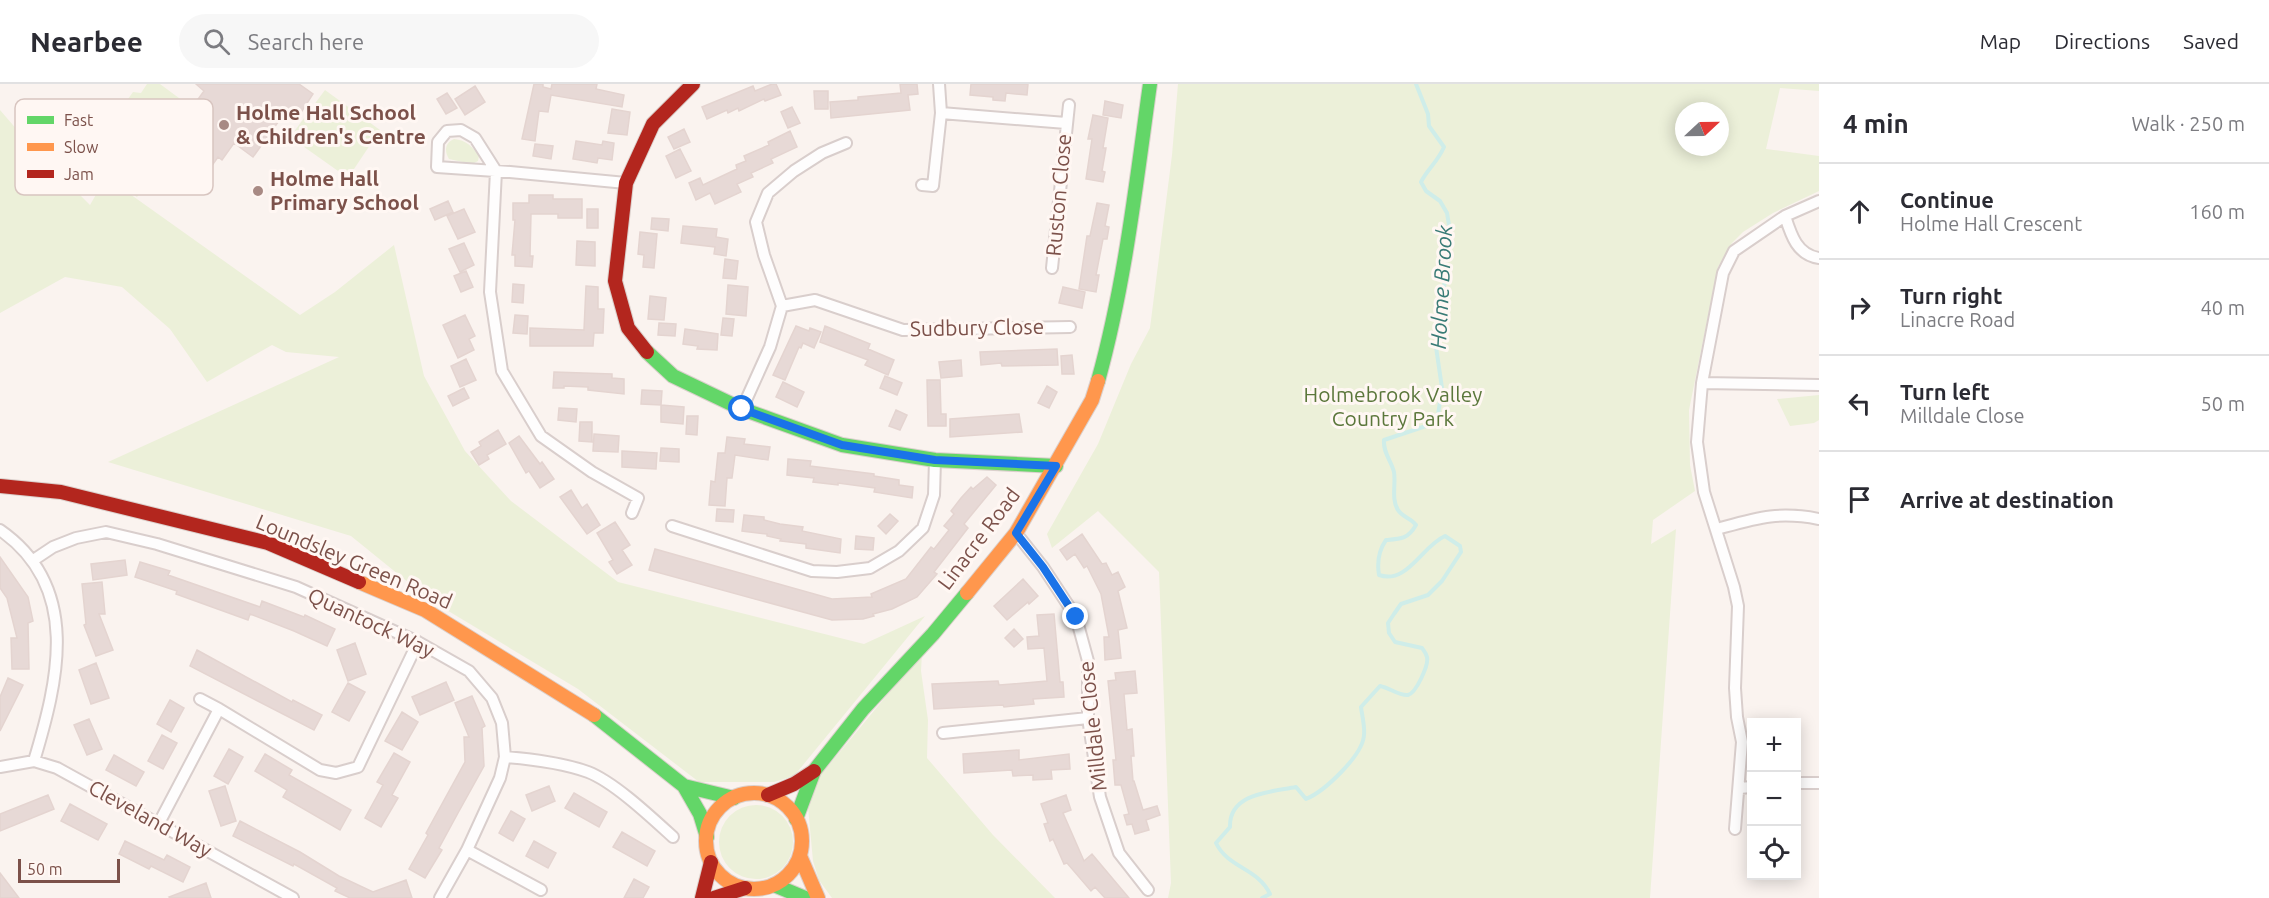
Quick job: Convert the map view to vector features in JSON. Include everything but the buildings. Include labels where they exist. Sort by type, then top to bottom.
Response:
[{"type":"street","points":[[693,84],[653,124],[626,183],[615,281],[628,328],[652,359],[673,376],[742,409],[842,445],[935,460],[1056,466]]},
{"type":"street","points":[[921,186],[933,186],[941,113],[939,84]]},
{"type":"street","name":"Linacre Road","points":[[768,795],[794,784],[813,771],[863,709],[933,634],[1016,533],[1092,400],[1111,334],[1128,244],[1150,84]]},
{"type":"street","name":"Ruston Close","points":[[1052,268],[1069,105]]},
{"type":"street","name":"Ruston Close","points":[[941,113],[1066,123]]},
{"type":"street","points":[[626,183],[496,171],[437,167],[438,142],[447,131],[461,130],[475,138],[496,171],[490,292],[502,371],[541,436],[592,472],[638,498],[632,513]]},
{"type":"street","points":[[742,409],[770,346],[782,306],[764,255],[756,222],[768,193],[794,171],[822,153],[846,143]]},
{"type":"street","points":[[1735,830],[1742,742],[1735,688],[1738,606],[1717,529],[1704,492],[1697,442],[1702,383],[1723,273],[1734,251],[1785,216],[1819,201]]},
{"type":"street","points":[[1785,216],[1794,243],[1810,257],[1819,258]]},
{"type":"street","name":"Sudbury Close","points":[[782,306],[815,300],[903,330],[1070,327]]},
{"type":"street","points":[[1702,383],[1819,385]]},
{"type":"street","points":[[672,526],[812,571],[837,572],[870,568],[899,551],[923,528],[934,495],[935,460]]},
{"type":"street","name":"Loundsley Green Road","points":[[0,486],[61,492],[268,543],[425,610],[585,708],[684,786],[700,814],[706,837]]},
{"type":"street","points":[[1717,529],[1783,514],[1819,519]]},
{"type":"street","points":[[0,530],[12,538],[32,561],[53,602],[59,647],[47,717],[34,761]]},
{"type":"street","name":"Quantock Way","points":[[32,561],[53,547],[69,540],[106,532],[158,544],[296,587],[418,642],[469,671],[492,698],[502,723],[505,758],[500,778],[467,850],[440,898]]},
{"type":"street","name":"Milldale Close","points":[[1016,533],[1043,567],[1076,617],[1088,661],[1088,718],[1100,797],[1119,853],[1148,890]]},
{"type":"street","points":[[200,699],[320,770],[336,773],[358,767],[418,642]]},
{"type":"street","points":[[159,823],[219,709]]},
{"type":"street","points":[[943,733],[1088,718]]},
{"type":"street","points":[[505,758],[589,772],[624,795],[673,837]]},
{"type":"street","name":"Cleveland Way","points":[[0,767],[34,761],[57,768],[293,898]]},
{"type":"street","name":"Linacre Road","points":[[796,819],[813,771]]},
{"type":"street","points":[[1801,783],[1819,783]]},
{"type":"street","name":"Loundsley Green Road","points":[[684,786],[734,798]]},
{"type":"street","points":[[1739,788],[1747,787]]},
{"type":"street","points":[[714,898],[745,888],[765,888],[774,885],[790,873],[800,856],[802,837],[796,819],[787,807],[768,795],[751,794],[734,798],[718,810],[712,818],[706,837],[711,862],[716,870],[729,882],[745,888]]},
{"type":"street","points":[[467,850],[541,890]]},
{"type":"street","points":[[800,856],[818,898]]},
{"type":"street","points":[[702,898],[711,862]]},
{"type":"street","points":[[774,885],[805,898]]},
{"type":"green space","points":[[147,84],[160,84],[180,99],[128,99],[133,92],[141,93]]},
{"type":"green space","name":"Holmebrook Valley Country Park","points":[[1178,84],[1819,84],[1819,91],[1780,88],[1766,149],[1819,156],[1819,191],[1773,213],[1743,232],[1732,243],[1718,267],[1689,410],[1690,465],[1695,491],[1653,520],[1651,544],[1676,529],[1650,898],[1168,898],[1171,883],[1159,572],[1098,511],[1052,548],[1047,534],[1098,444],[1131,364],[1150,328],[1172,155]]},
{"type":"green space","name":"Holme Hall Primary School","points":[[325,90],[380,130],[348,178],[290,137]]},
{"type":"green space","points":[[0,110],[15,127],[15,195],[80,195],[90,205],[96,195],[131,195],[300,315],[335,292],[394,245],[424,376],[465,451],[511,501],[618,582],[864,644],[925,616],[794,776],[774,782],[699,782],[578,689],[430,600],[351,536],[108,462],[339,357],[286,352],[272,345],[207,382],[170,329],[122,287],[65,277],[0,313]]},
{"type":"green space","points":[[454,139],[466,142],[472,147],[479,156],[478,161],[472,164],[449,159],[446,148]]},
{"type":"green space","points":[[1819,395],[1819,420],[1814,423],[1790,426],[1777,399]]},
{"type":"green space","points":[[922,653],[921,671],[928,720],[927,758],[993,835],[1055,898],[832,898],[819,880],[813,861],[808,807],[819,777]]},
{"type":"green space","points":[[756,805],[777,811],[787,821],[793,842],[787,863],[777,873],[756,879],[735,873],[725,863],[719,842],[725,821],[735,811]]},
{"type":"waterway","name":"Holme Brook","points":[[1262,898],[1270,894],[1265,885],[1228,858],[1216,843],[1230,827],[1236,807],[1253,796],[1296,787],[1306,799],[1342,772],[1362,743],[1364,725],[1361,707],[1380,686],[1408,695],[1415,689],[1426,666],[1427,657],[1422,648],[1395,642],[1389,633],[1388,623],[1401,604],[1428,595],[1442,581],[1461,552],[1460,546],[1445,536],[1398,575],[1389,577],[1379,575],[1379,557],[1386,540],[1404,537],[1416,525],[1396,506],[1394,472],[1384,440],[1429,425],[1438,415],[1442,388],[1436,347],[1444,296],[1445,248],[1449,225],[1447,213],[1440,201],[1426,191],[1421,182],[1444,147],[1429,126],[1428,114],[1416,84]]},
{"type":"traffic: fast","points":[[1098,381],[1123,271],[1150,84]]},
{"type":"traffic: fast","points":[[647,352],[673,376],[742,409],[842,445],[935,460],[1056,466]]},
{"type":"traffic: fast","points":[[796,819],[814,771],[863,709],[933,634],[967,593]]},
{"type":"traffic: fast","points":[[594,715],[684,786],[700,814],[707,837]]},
{"type":"traffic: fast","points":[[684,786],[734,798]]},
{"type":"traffic: fast","points":[[774,885],[805,898]]},
{"type":"traffic: slow","points":[[967,593],[1016,533],[1092,400],[1098,381]]},
{"type":"traffic: slow","points":[[359,582],[425,610],[594,715]]},
{"type":"traffic: slow","points":[[754,793],[772,797],[788,807],[798,823],[802,841],[798,859],[788,875],[772,885],[754,889],[736,885],[720,875],[710,859],[706,841],[710,823],[720,807],[736,797],[754,793]]},
{"type":"traffic: slow","points":[[800,856],[818,898]]},
{"type":"traffic: jam","points":[[647,352],[628,328],[615,281],[626,183],[653,124],[693,84]]},
{"type":"traffic: jam","points":[[0,486],[61,492],[268,543],[359,582]]},
{"type":"traffic: jam","points":[[768,795],[794,784],[814,771]]},
{"type":"traffic: jam","points":[[702,898],[711,862]]},
{"type":"traffic: jam","points":[[714,898],[745,888]]},
{"type":"place","name":"Holme Hall School & Children's Centre","points":[[224,125]]},
{"type":"place","name":"Holme Hall Primary School","points":[[258,191]]},
{"type":"route","points":[[742,409],[842,445],[935,460],[1056,466],[1016,533],[1043,567],[1076,617]]}]
